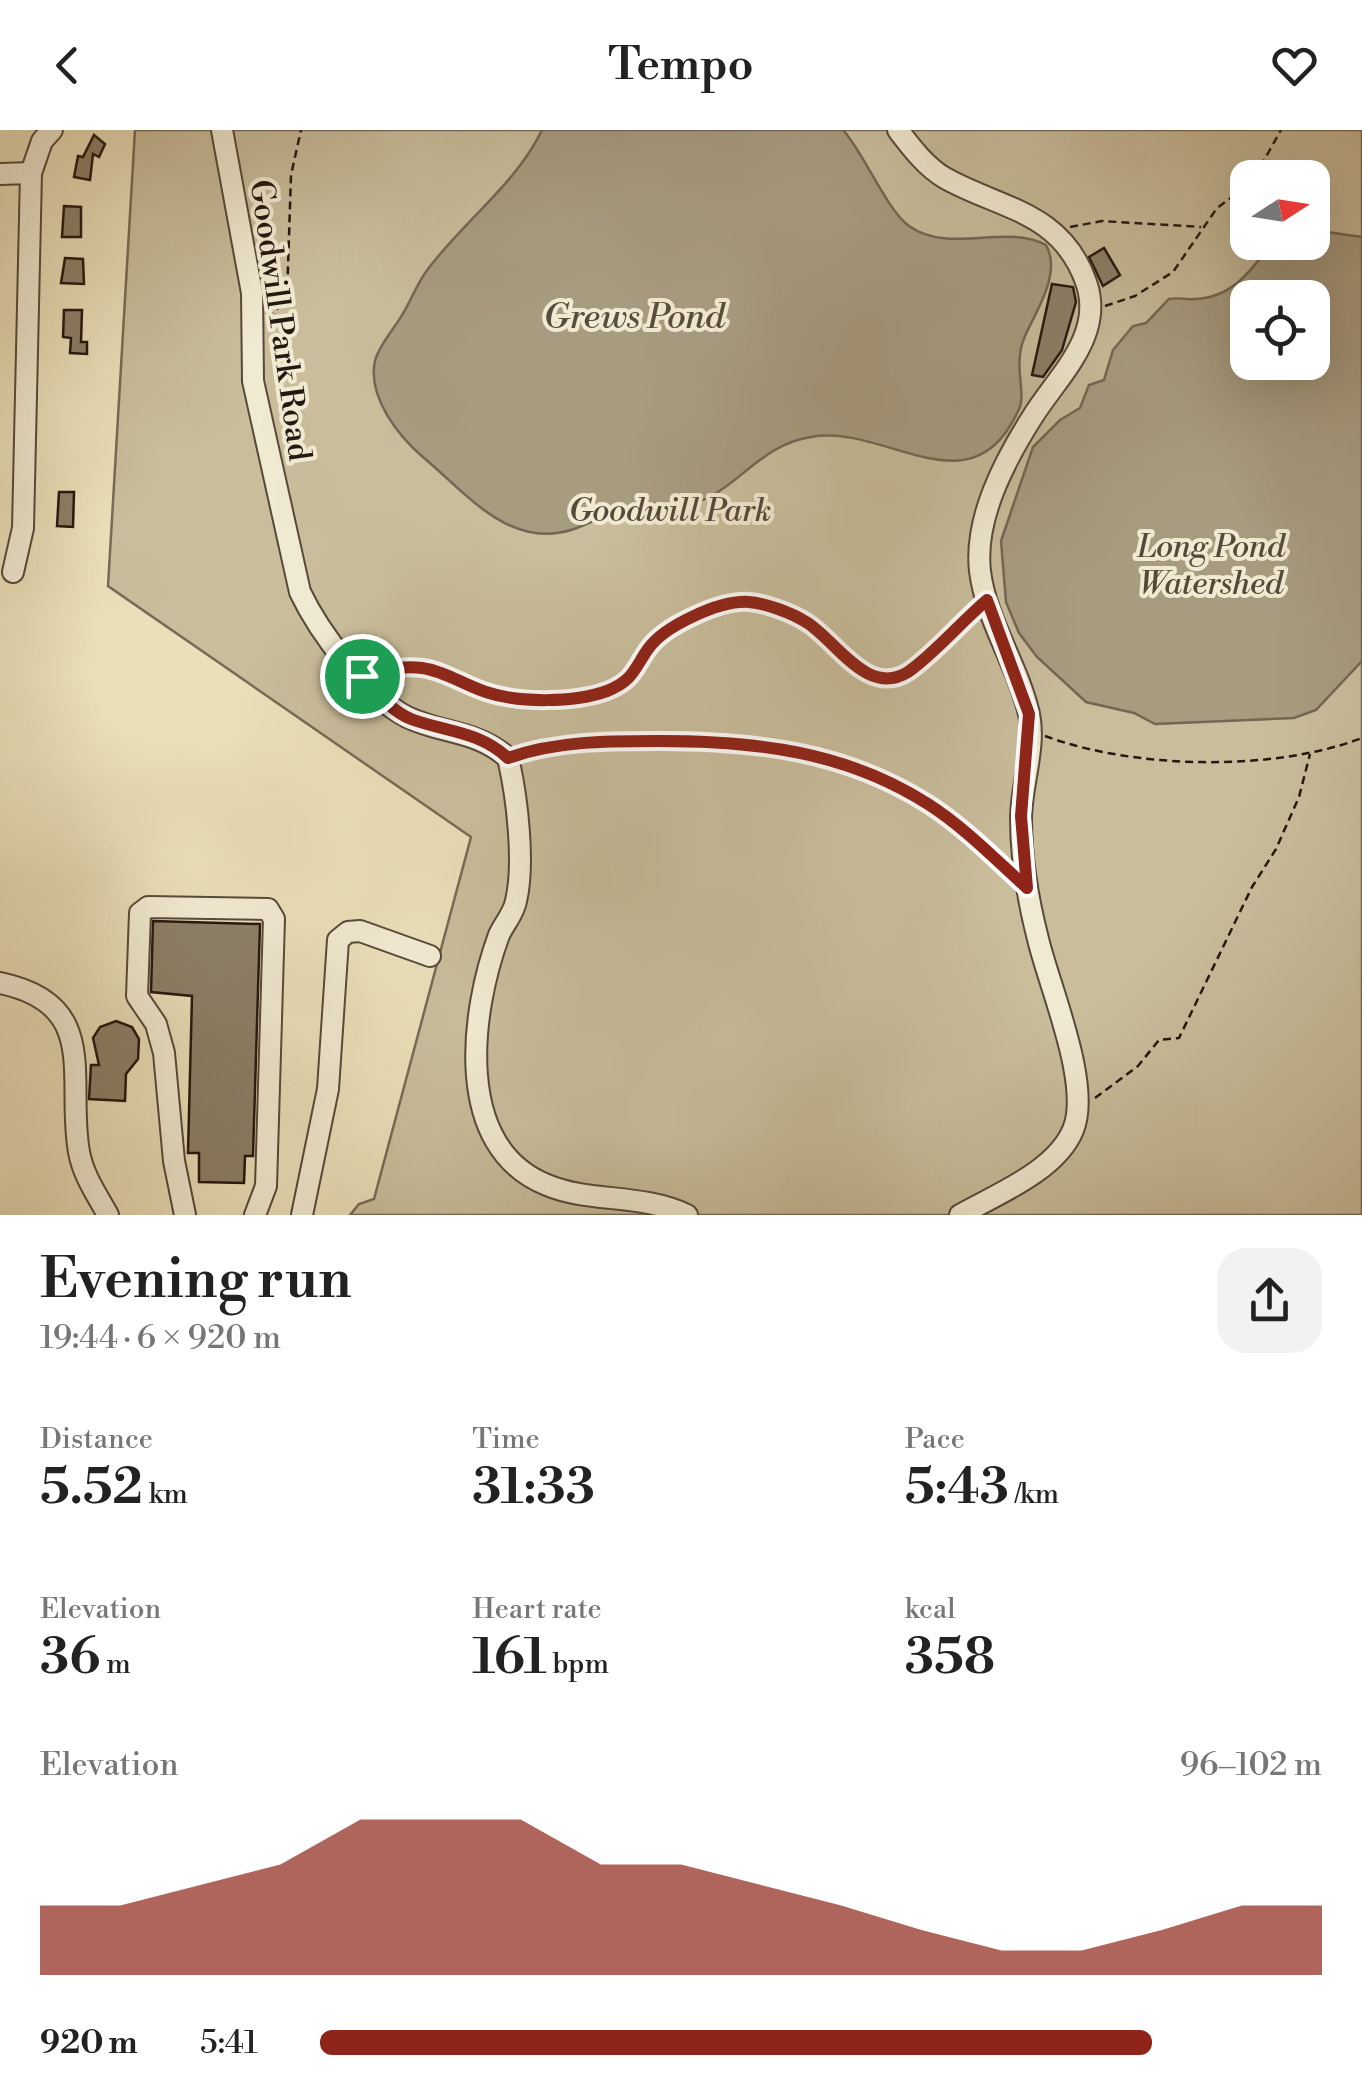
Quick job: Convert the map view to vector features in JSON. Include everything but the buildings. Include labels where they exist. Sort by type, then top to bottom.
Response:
[{"type":"street","points":[[13,572],[23,528],[31,173],[42,140],[52,130]]},
{"type":"street","name":"Goodwill Park Road","points":[[222,130],[254,333],[253,382],[300,592],[314,623],[387,704],[410,718],[472,734],[508,758]]},
{"type":"street","points":[[898,130],[942,176],[1007,202],[1042,222],[1086,282],[1090,310],[1086,335],[1034,416],[992,497],[978,554],[987,600],[1029,714],[1021,816],[1027,888],[1073,1071],[1077,1104],[1074,1128],[1062,1149],[1034,1172],[960,1215]]},
{"type":"street","points":[[0,174],[31,173]]},
{"type":"street","points":[[508,758],[516,807],[516,903],[500,933],[474,1029],[477,1087],[495,1143],[546,1185],[664,1204],[687,1215]]},
{"type":"street","points":[[186,1215],[174,1160],[164,1053],[156,1024],[137,996],[140,913],[148,907],[268,908],[274,919],[266,1186],[255,1215]]},
{"type":"street","points":[[302,1215],[328,1089],[338,940],[348,932],[360,931],[430,956]]},
{"type":"street","points":[[0,983],[32,992],[55,1011],[73,1038],[78,1148],[87,1178],[107,1214]]},
{"type":"path","points":[[254,333],[287,298],[291,175],[301,130]]},
{"type":"path","points":[[1264,160],[1281,130]]},
{"type":"path","points":[[1090,310],[1158,284],[1173,272],[1202,227],[1230,198]]},
{"type":"path","points":[[1056,238],[1078,224],[1102,220],[1202,227]]},
{"type":"path","points":[[362,676],[397,668],[422,668],[488,693],[515,697],[607,691],[638,672],[648,649],[670,628],[696,615],[748,602],[806,622],[858,670],[882,678],[906,674],[987,600]]},
{"type":"path","points":[[1030,730],[1102,754],[1138,758],[1252,760],[1310,754],[1362,738]]},
{"type":"path","points":[[508,758],[575,744],[674,741],[760,743],[817,756],[874,776],[929,805],[1027,888]]},
{"type":"path","points":[[1074,1128],[1097,1096],[1138,1066],[1158,1040],[1179,1038],[1252,887],[1276,849],[1299,797],[1310,754]]},
{"type":"green space","name":"Goodwill Park","points":[[135,130],[1362,130],[1362,1215],[350,1215],[359,1204],[374,1199],[471,837],[108,586]]},
{"type":"water","name":"Grews Pond","points":[[542,130],[843,130],[892,207],[909,226],[942,238],[1013,237],[1046,245],[1050,256],[1049,280],[1021,347],[1021,402],[1000,440],[977,456],[952,461],[840,436],[811,437],[771,452],[715,494],[695,502],[635,505],[571,530],[549,534],[528,532],[490,514],[395,428],[380,402],[375,361],[428,269],[518,168]]},
{"type":"water","points":[[1330,232],[1362,237],[1362,661],[1316,710],[1294,718],[1155,724],[1134,713],[1086,702],[1037,657],[1019,633],[1006,602],[1001,541],[1033,447],[1060,420],[1080,408],[1089,385],[1104,380],[1113,350],[1133,326],[1146,323],[1169,299],[1208,297],[1230,288],[1230,380],[1330,380],[1330,280],[1240,280],[1259,260],[1330,260]]},
{"type":"route","points":[[987,600],[1029,714],[1027,780],[1021,816],[1027,888],[929,805],[874,776],[817,756],[760,743],[623,741],[575,744],[508,758],[493,744],[472,734],[410,718],[387,704],[362,676],[397,668],[422,668],[452,676],[488,693],[515,697],[607,691],[638,672],[648,649],[670,628],[696,615],[748,602],[806,622],[858,670],[882,678],[906,674],[987,600]]},
{"type":"park label","name":"Long Pond Watershed","points":[[1211,564]]}]
